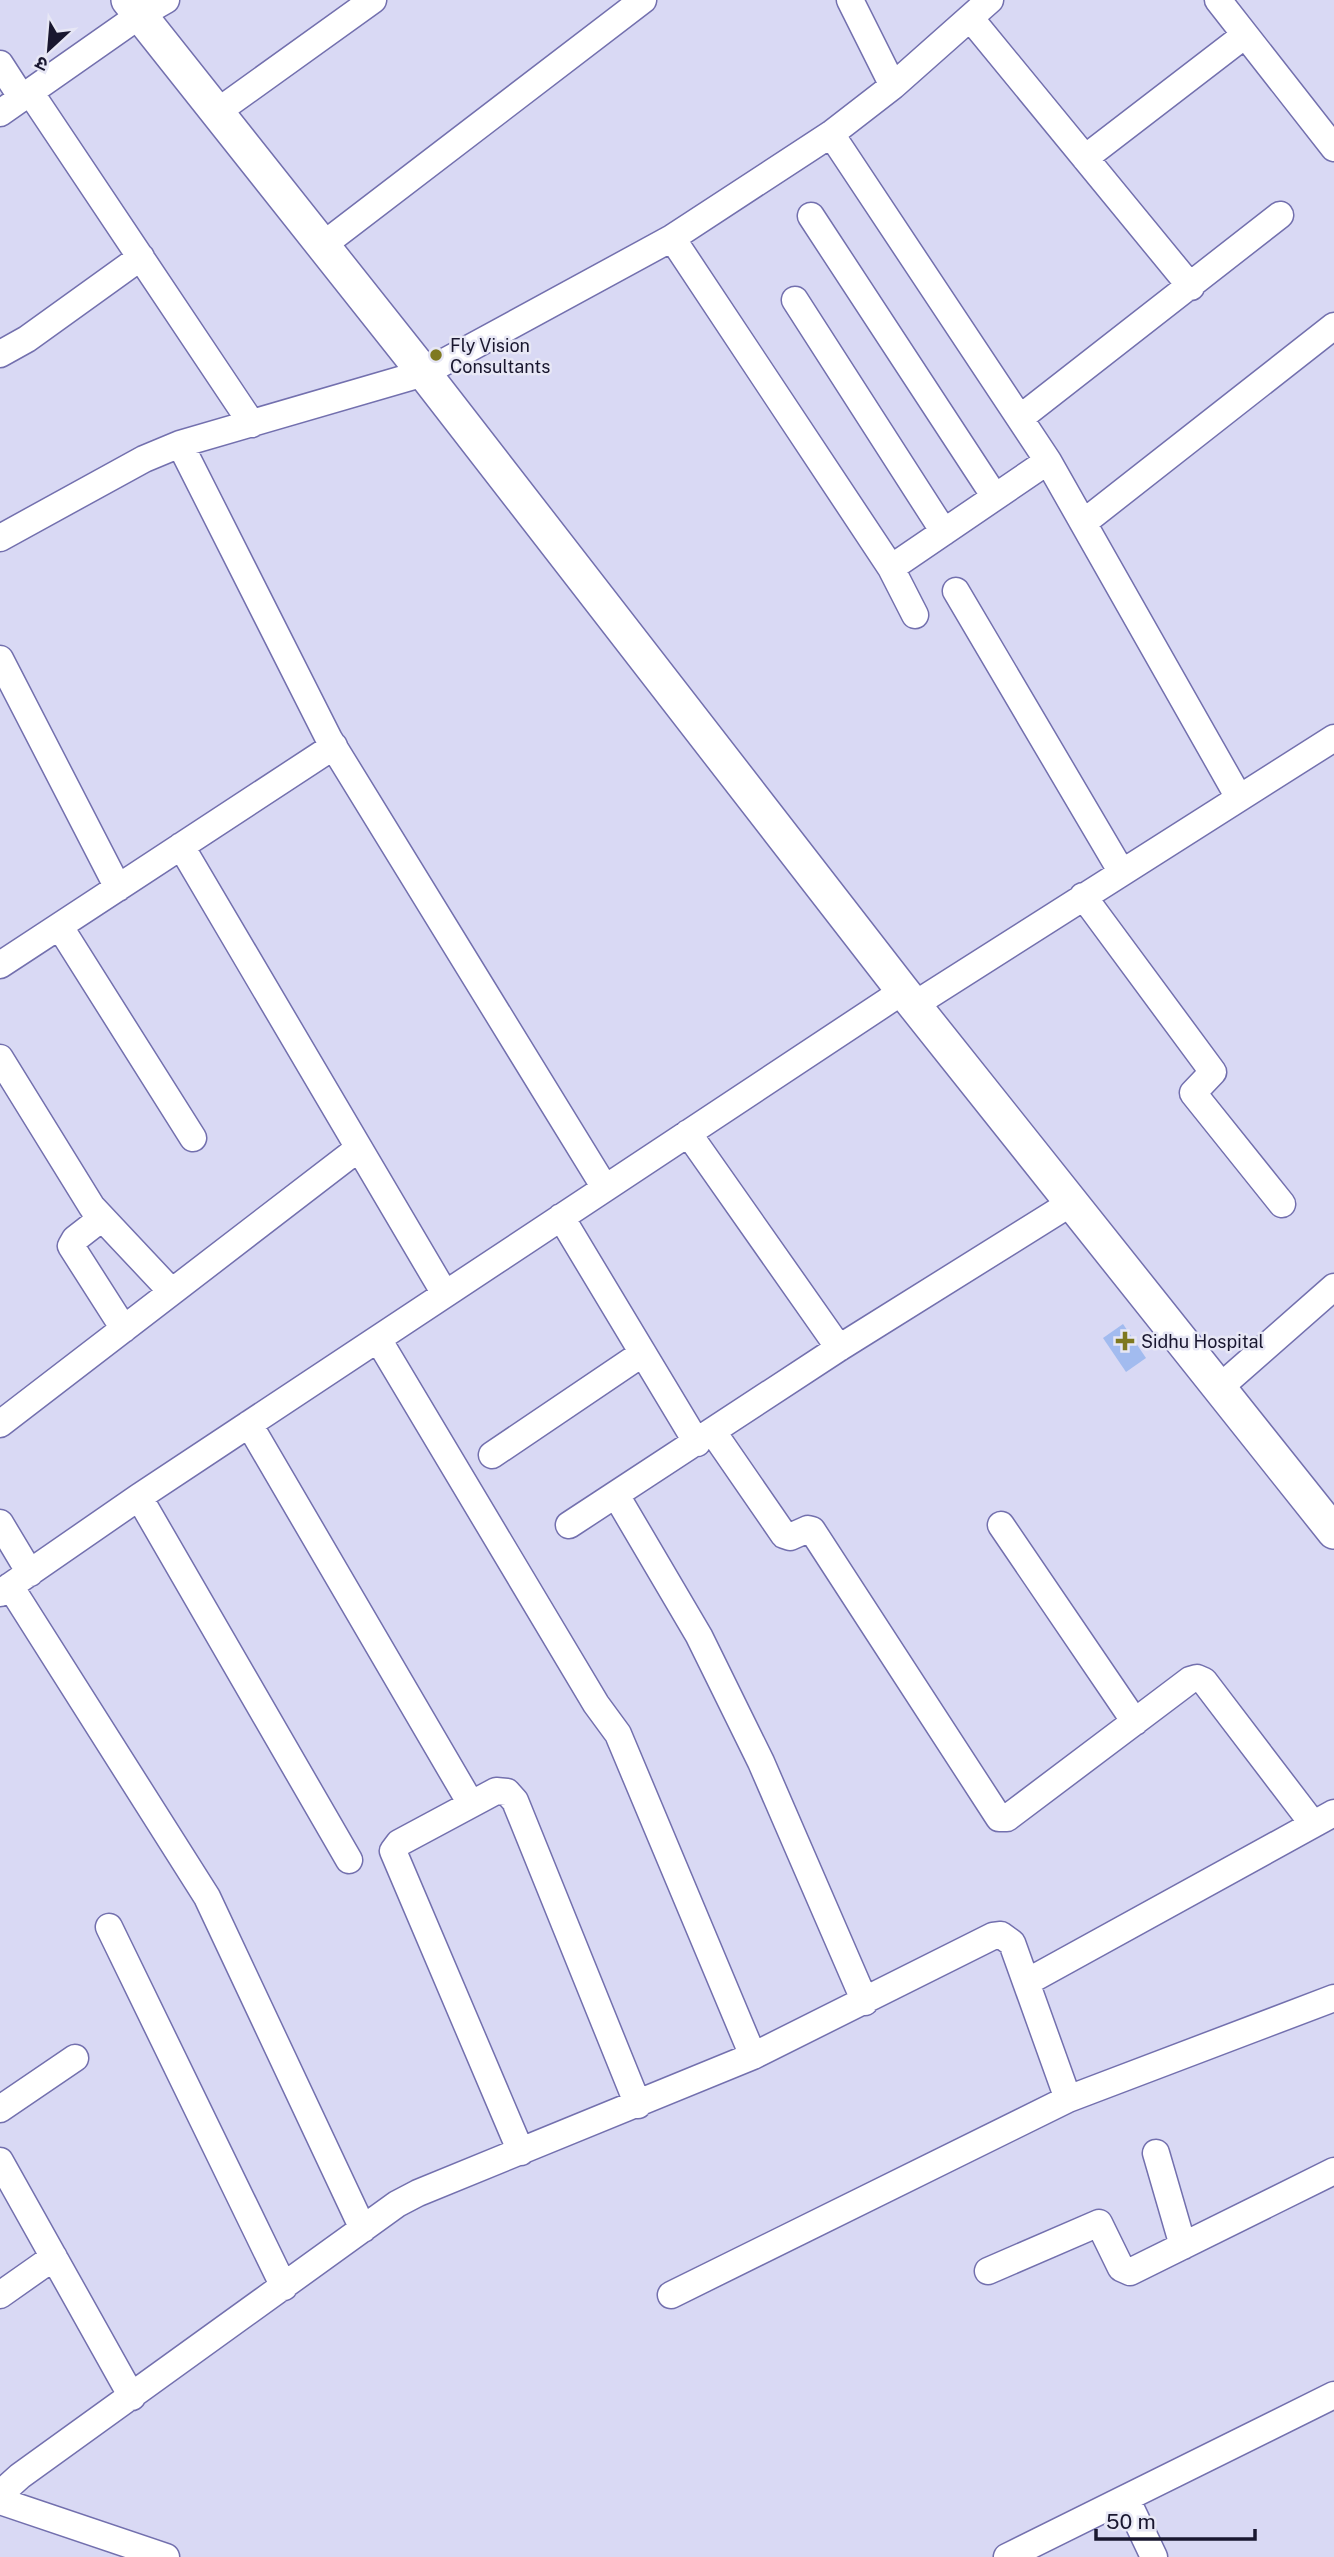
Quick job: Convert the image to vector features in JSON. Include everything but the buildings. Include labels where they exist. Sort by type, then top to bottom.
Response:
[{"type":"main road","points":[[145,5],[217,112],[424,373],[908,998],[1334,1532]]},
{"type":"street","points":[[217,112],[373,0]]},
{"type":"street","points":[[323,246],[643,0]]},
{"type":"street","points":[[850,0],[893,86]]},
{"type":"street","points":[[0,538],[144,459],[180,444],[424,373],[673,238],[831,134],[893,86],[990,0]]},
{"type":"street","points":[[1218,0],[1334,148]]},
{"type":"street","points":[[0,113],[145,5]]},
{"type":"street","points":[[971,19],[1191,287]]},
{"type":"street","points":[[1085,158],[1245,35]]},
{"type":"street","points":[[0,64],[26,95],[141,257],[252,424]]},
{"type":"street","points":[[831,134],[1048,461],[1238,796]]},
{"type":"street","points":[[1020,418],[1191,287],[1279,215]]},
{"type":"street","points":[[811,216],[995,497]]},
{"type":"street","points":[[673,238],[891,568],[915,615]]},
{"type":"street","points":[[0,354],[27,339],[141,257]]},
{"type":"street","points":[[795,300],[944,532]]},
{"type":"street","points":[[1083,523],[1334,326]]},
{"type":"street","points":[[180,444],[334,746],[605,1188]]},
{"type":"street","points":[[891,568],[1048,461]]},
{"type":"street","points":[[956,591],[1121,871]]},
{"type":"street","points":[[0,659],[118,888]]},
{"type":"street","points":[[13,1584],[139,1497],[688,1133],[908,998],[1083,896],[1334,738]]},
{"type":"street","points":[[0,965],[334,746]]},
{"type":"street","points":[[181,846],[445,1294]]},
{"type":"street","points":[[1083,896],[1213,1071],[1193,1093],[1282,1204]]},
{"type":"street","points":[[60,927],[193,1138]]},
{"type":"street","points":[[0,1058],[92,1207],[171,1291]]},
{"type":"street","points":[[688,1133],[839,1348]]},
{"type":"street","points":[[0,1424],[359,1149]]},
{"type":"street","points":[[569,1525],[839,1348],[1071,1203]]},
{"type":"street","points":[[561,1217],[643,1353],[705,1438],[784,1535],[790,1537],[808,1529],[812,1531],[996,1816],[1007,1818],[1190,1680],[1201,1679],[1324,1818],[1027,1982]]},
{"type":"street","points":[[102,1218],[75,1239],[71,1246],[124,1329]]},
{"type":"street","points":[[1219,1388],[1334,1287]]},
{"type":"street","points":[[378,1339],[589,1692],[618,1734],[753,2056]]},
{"type":"street","points":[[492,1455],[643,1353]]},
{"type":"street","points":[[249,1424],[471,1804]]},
{"type":"street","points":[[616,1495],[699,1636],[761,1762],[865,2002]]},
{"type":"street","points":[[139,1497],[349,1860]]},
{"type":"street","points":[[0,1523],[13,1584],[207,1897],[363,2229]]},
{"type":"street","points":[[1001,1525],[1135,1721]]},
{"type":"street","points":[[521,2152],[393,1851],[399,1843],[496,1791],[507,1792],[512,1796],[638,2105]]},
{"type":"street","points":[[109,1927],[284,2287]]},
{"type":"street","points":[[0,2494],[20,2476],[363,2229],[418,2193],[753,2056],[993,1936],[1001,1935],[1012,1943],[1068,2099]]},
{"type":"street","points":[[671,2295],[1068,2099],[1334,1998]]},
{"type":"street","points":[[0,2109],[75,2059]]},
{"type":"street","points":[[1156,2153],[1183,2246]]},
{"type":"street","points":[[0,2161],[132,2397]]},
{"type":"street","points":[[988,2271],[1097,2223],[1102,2226],[1125,2272],[1334,2171]]},
{"type":"street","points":[[0,2295],[54,2257]]},
{"type":"street","points":[[1007,2557],[1334,2395]]},
{"type":"street","points":[[1126,2498],[1154,2557]]},
{"type":"street","points":[[0,2501],[166,2557]]},
{"type":"place","name":"Fly Vision Consultants","points":[[436,355]]},
{"type":"place","name":"Sidhu Hospital","points":[[1125,1341]]}]
